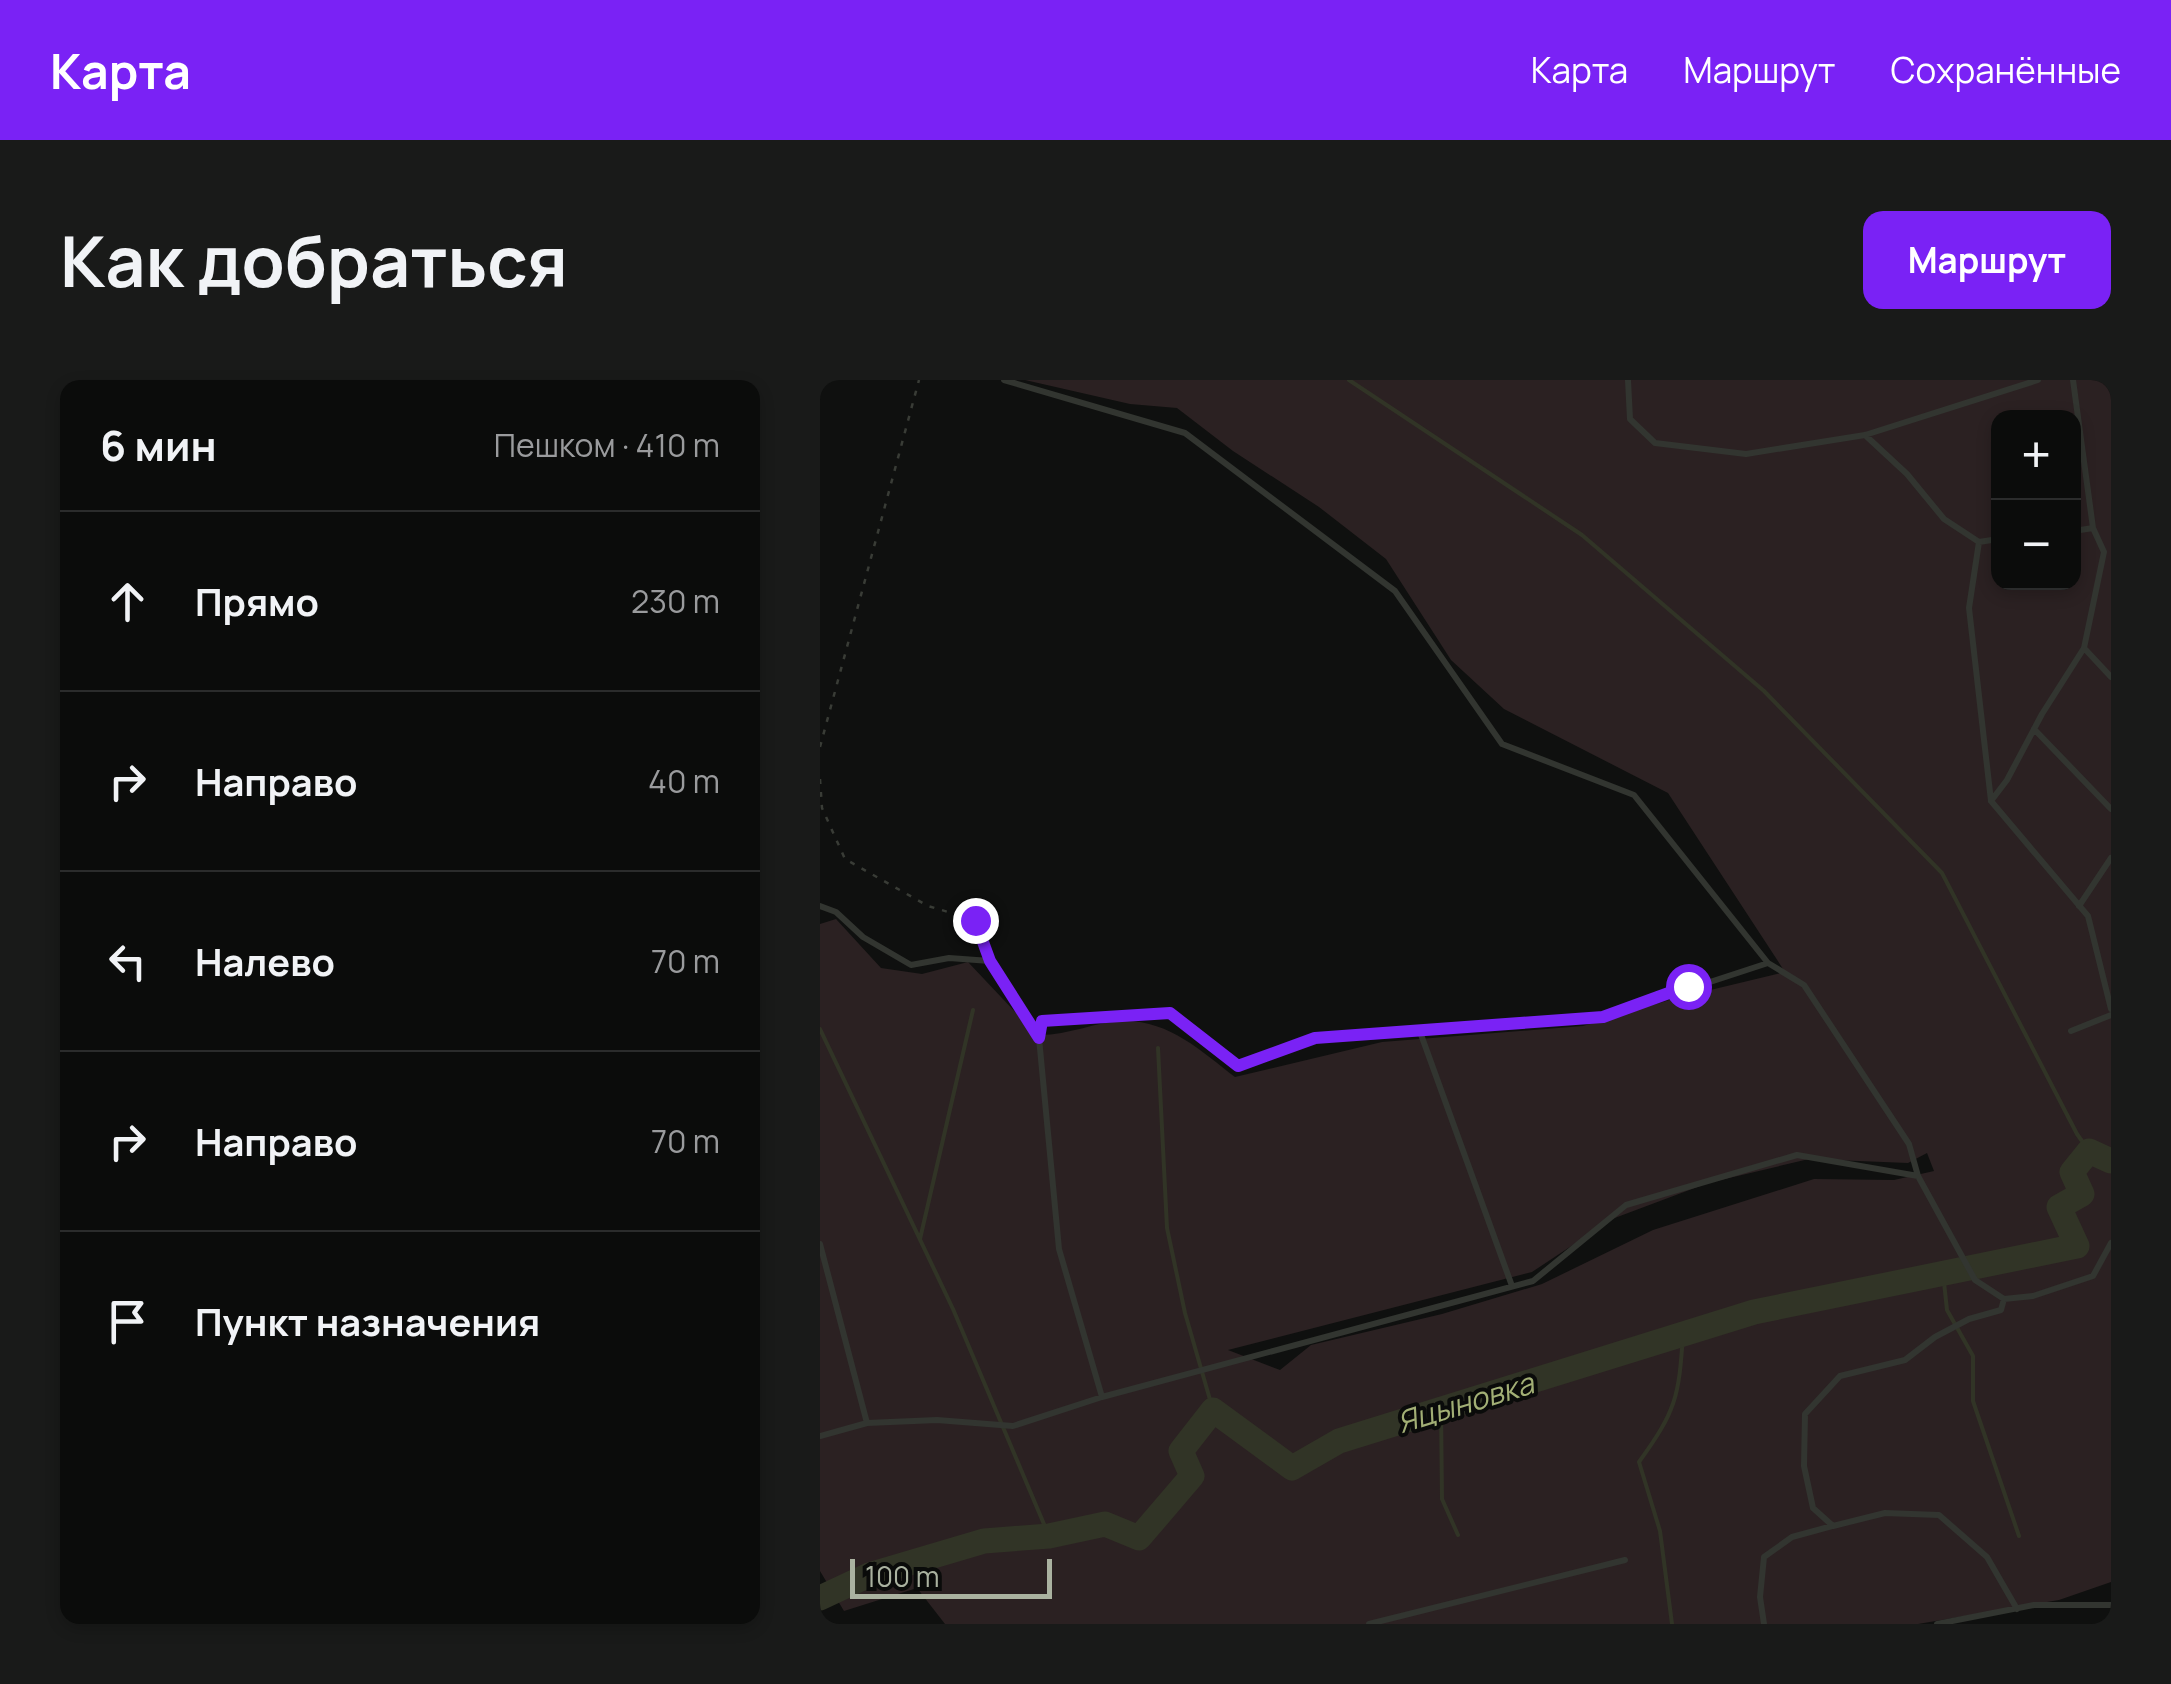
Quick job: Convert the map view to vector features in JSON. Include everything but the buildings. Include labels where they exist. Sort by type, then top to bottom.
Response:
[{"type":"lane","points":[[1004,380],[1185,433],[1395,591],[1502,744],[1634,795],[1768,962],[1804,984],[1909,1144],[1918,1176],[1975,1280],[2004,1298],[2032,1296],[2093,1276],[2111,1243]]},
{"type":"lane","points":[[1628,380],[1630,419],[1655,443],[1746,454],[1865,436],[2038,380]]},
{"type":"lane","points":[[1990,801],[2007,780],[2084,648],[2104,552],[2093,528],[2073,380]]},
{"type":"lane","points":[[1865,436],[1907,474],[1944,519],[1979,542],[1991,541]]},
{"type":"lane","points":[[2081,530],[2093,528]]},
{"type":"lane","points":[[1979,542],[1970,608],[1990,801],[2088,916],[2111,1012],[2071,1032]]},
{"type":"lane","points":[[2084,648],[2111,677]]},
{"type":"lane","points":[[2034,729],[2111,809]]},
{"type":"lane","points":[[2079,906],[2111,858]]},
{"type":"lane","points":[[820,906],[836,912],[863,936],[912,965],[949,958],[990,961],[1039,1038]]},
{"type":"lane","points":[[1102,1397],[1059,1249],[1039,1038],[1042,1021],[1170,1013],[1238,1066],[1315,1038],[1603,1017],[1768,962]]},
{"type":"lane","points":[[1420,1030],[1512,1286]]},
{"type":"lane","points":[[820,1436],[867,1423],[938,1420],[1012,1426],[1102,1397],[1512,1286],[1532,1280],[1626,1205],[1797,1154],[1918,1176]]},
{"type":"lane","points":[[820,1244],[867,1423]]},
{"type":"lane","points":[[1833,1526],[1812,1508],[1804,1466],[1805,1414],[1840,1376],[1904,1360],[1948,1330],[2001,1310],[2004,1298]]},
{"type":"lane","points":[[1764,1624],[1760,1597],[1764,1557],[1792,1538],[1885,1513],[1939,1515],[1986,1557],[2017,1608]]},
{"type":"lane","points":[[1369,1624],[1624,1560]]},
{"type":"lane","points":[[1937,1624],[2034,1605],[2110,1604],[2111,1616]]},
{"type":"path","points":[[820,747],[919,380]]},
{"type":"path","points":[[820,778],[822,808],[845,859],[928,906],[975,920],[990,961]]},
{"type":"shaded area","points":[[1025,380],[2111,380],[2111,1582],[2059,1600],[1918,1624],[945,1624],[917,1588],[844,1611],[820,1571],[820,924],[836,919],[881,968],[922,974],[968,962],[1037,1035],[1112,1022],[1140,1022],[1184,1039],[1235,1077],[1382,1042],[1583,1026],[1785,972],[1668,793],[1504,709],[1451,660],[1386,559],[1177,408],[1130,404]],"holes":[[[1927,1153],[1934,1171],[1894,1180],[1814,1179],[1653,1230],[1542,1284],[1442,1314],[1311,1345],[1280,1370],[1228,1350],[1532,1272],[1612,1219],[1708,1183],[1809,1159],[1908,1163]]]},
{"type":"waterway","points":[[1349,380],[1582,535],[1764,691],[1942,873],[2089,1151]]},
{"type":"waterway","points":[[920,1239],[973,1010]]},
{"type":"waterway","points":[[820,1029],[953,1309],[1049,1536]]},
{"type":"waterway","points":[[1158,1048],[1167,1228],[1185,1313],[1213,1410]]},
{"type":"waterway","name":"Яцыновка","points":[[820,1598],[869,1575],[984,1541],[1049,1536],[1105,1524],[1139,1538],[1192,1476],[1181,1451],[1213,1410],[1292,1468],[1339,1441],[1754,1312],[2077,1246],[2059,1207],[2082,1194],[2072,1172],[2089,1151],[2111,1161]]},
{"type":"waterway","points":[[1943,1273],[1947,1310],[1973,1356],[1973,1401],[2019,1536]]},
{"type":"waterway","points":[[1672,1624],[1660,1531],[1639,1462],[1673,1402],[1683,1334]]},
{"type":"waterway","points":[[1441,1409],[1442,1499],[1458,1535]]},
{"type":"route","points":[[975,920],[990,961],[1039,1038],[1042,1021],[1170,1013],[1238,1066],[1315,1038],[1603,1017],[1688,986]]}]
